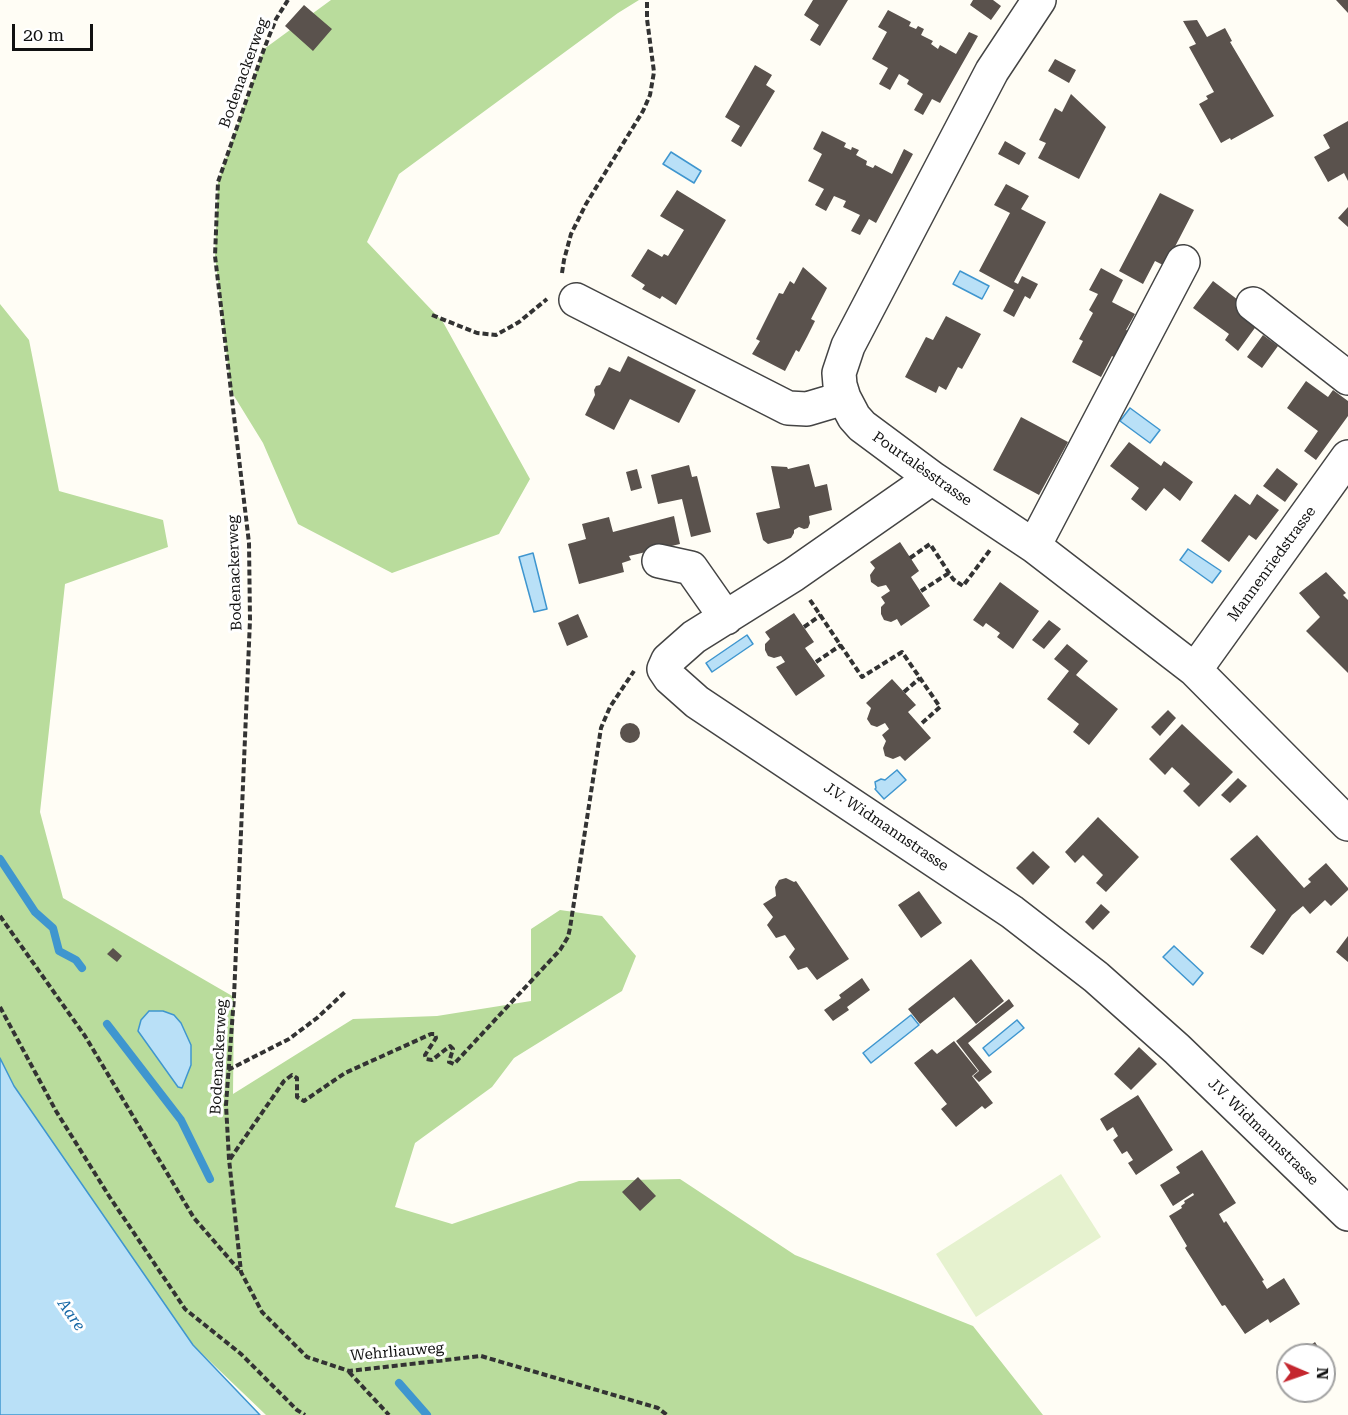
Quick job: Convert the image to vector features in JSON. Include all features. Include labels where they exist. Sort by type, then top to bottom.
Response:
[{"type":"street","name":"Pourtalèsstrasse","points":[[1040,0],[992,71],[848,346],[840,373],[840,385],[844,398],[854,417],[862,426],[932,478],[1034,546],[1195,670],[1348,824]]},
{"type":"street","points":[[1034,546],[1183,262]]},
{"type":"street","points":[[571,295],[788,408],[807,409],[844,398]]},
{"type":"street","points":[[1253,304],[1348,378]]},
{"type":"street","name":"Mannenriedstrasse","points":[[1195,670],[1348,457]]},
{"type":"street","points":[[651,667],[668,660],[686,644],[793,575],[932,478]]},
{"type":"street","points":[[659,561],[691,568],[726,618]]},
{"type":"street","name":"J.V. Widmannstrasse","points":[[651,667],[670,678],[697,702],[993,899],[1052,941],[1096,976],[1177,1049],[1348,1214]]},
{"type":"path","name":"Bodenackerweg","points":[[229,1159],[227,1070],[234,997],[250,620],[250,554],[215,256],[218,182],[264,49],[276,19],[288,0]]},
{"type":"path","points":[[571,295],[562,270],[571,234],[586,204],[643,111],[650,95],[654,72],[647,19],[647,0]]},
{"type":"path","points":[[432,315],[477,333],[496,335],[519,322],[555,292],[571,295]]},
{"type":"path","points":[[910,558],[930,544],[953,579],[963,586],[1006,527]]},
{"type":"path","points":[[921,591],[949,573]]},
{"type":"path","points":[[793,575],[862,677],[902,652],[940,707],[920,725]]},
{"type":"path","points":[[804,627],[821,615]]},
{"type":"path","points":[[816,662],[841,645]]},
{"type":"path","points":[[229,1159],[284,1081],[292,1075],[297,1078],[297,1098],[304,1101],[345,1073],[431,1034],[435,1034],[436,1038],[425,1054],[426,1059],[432,1060],[447,1047],[452,1046],[453,1051],[449,1060],[450,1064],[454,1064],[560,950],[568,937],[570,928],[601,728],[614,699],[651,667]]},
{"type":"path","points":[[904,692],[920,678]]},
{"type":"path","points":[[0,916],[85,1036],[194,1218],[241,1272]]},
{"type":"path","points":[[227,1070],[289,1039],[317,1018],[346,991]]},
{"type":"path","points":[[0,1007],[56,1111],[185,1309],[241,1354],[297,1410],[305,1415]]},
{"type":"path","name":"Wehrliauweg","points":[[229,1159],[241,1272],[262,1312],[307,1358],[349,1371],[482,1356],[658,1408],[667,1415]]},
{"type":"path","points":[[349,1371],[389,1415]]},
{"type":"green space","points":[[331,0],[639,0],[618,13],[399,174],[367,242],[443,322],[530,479],[499,534],[392,573],[298,524],[263,443],[231,391],[215,256],[218,182],[264,49]]},
{"type":"green space","points":[[0,304],[29,340],[59,491],[163,520],[168,547],[65,584],[40,812],[63,898],[234,997],[233,1094],[353,1019],[437,1016],[531,1001],[531,929],[560,910],[602,916],[636,956],[622,991],[514,1058],[492,1087],[415,1143],[395,1207],[452,1224],[579,1181],[680,1179],[795,1255],[973,1326],[1043,1415],[266,1415],[193,1345],[14,1086],[0,1058]]},
{"type":"green space","points":[[1061,1174],[1101,1237],[976,1317],[936,1254]]},
{"type":"water","points":[[671,152],[701,171],[694,183],[663,164]]},
{"type":"water","points":[[960,271],[989,286],[982,299],[953,284]]},
{"type":"water","points":[[1130,408],[1160,430],[1150,443],[1120,421]]},
{"type":"water","points":[[1188,549],[1221,571],[1212,583],[1180,560]]},
{"type":"water","points":[[533,553],[547,609],[534,612],[519,557]]},
{"type":"water","points":[[747,635],[753,644],[712,672],[706,663]]},
{"type":"water","points":[[897,770],[906,780],[884,799],[875,789],[875,782],[885,780]]},
{"type":"water","points":[[1174,946],[1203,973],[1193,985],[1163,957]]},
{"type":"water","points":[[149,1011],[163,1011],[174,1015],[181,1023],[191,1045],[191,1065],[182,1088],[178,1087],[138,1031],[141,1020]]},
{"type":"water","points":[[911,1015],[919,1025],[871,1063],[863,1053]]},
{"type":"water","points":[[1017,1020],[1024,1028],[989,1056],[983,1048]]},
{"type":"water","name":"Aare","points":[[0,1058],[14,1086],[193,1345],[260,1415],[0,1415]]},
{"type":"building","points":[[813,0],[848,0],[820,46],[810,40],[819,25],[804,15]]},
{"type":"building","points":[[973,0],[993,0],[1001,6],[991,20],[970,5]]},
{"type":"building","points":[[1336,0],[1348,0],[1348,13]]},
{"type":"building","points":[[304,5],[332,29],[313,51],[285,26]]},
{"type":"building","points":[[888,10],[911,22],[909,26],[924,29],[921,35],[933,41],[931,44],[938,49],[940,45],[956,54],[969,32],[978,36],[940,103],[932,99],[923,115],[914,110],[923,94],[907,84],[909,80],[899,74],[890,90],[879,84],[888,68],[872,59],[887,32],[878,27]]},
{"type":"building","points":[[1197,20],[1207,37],[1225,28],[1232,41],[1230,42],[1274,116],[1231,140],[1230,138],[1221,143],[1199,104],[1208,99],[1206,96],[1214,92],[1189,47],[1196,44],[1183,21]]},
{"type":"building","points":[[1055,59],[1076,70],[1069,83],[1048,71]]},
{"type":"building","points":[[755,65],[772,75],[766,85],[775,91],[741,147],[731,141],[740,126],[725,117]]},
{"type":"building","points":[[1071,94],[1106,127],[1079,179],[1038,158],[1046,143],[1039,140],[1055,108],[1062,112]]},
{"type":"building","points":[[1348,121],[1348,181],[1344,173],[1328,182],[1314,157],[1330,148],[1323,135]]},
{"type":"building","points":[[822,131],[846,143],[844,147],[859,150],[856,155],[867,161],[866,165],[873,168],[875,165],[892,174],[904,149],[913,154],[876,223],[869,219],[860,235],[851,231],[860,215],[843,207],[846,201],[834,196],[826,211],[815,205],[824,189],[808,181],[822,154],[813,149]]},
{"type":"building","points":[[1005,141],[1026,153],[1019,165],[998,154]]},
{"type":"building","points":[[1006,184],[1029,196],[1021,209],[1046,222],[1014,282],[1018,284],[1022,276],[1038,284],[1030,299],[1025,296],[1014,317],[1003,311],[1014,290],[979,271],[1010,213],[994,205]]},
{"type":"building","points":[[677,190],[726,220],[676,305],[662,296],[660,299],[642,289],[645,285],[631,276],[648,249],[662,257],[664,254],[668,256],[684,230],[660,216]]},
{"type":"building","points":[[1160,193],[1194,210],[1165,266],[1155,261],[1143,284],[1119,271]]},
{"type":"building","points":[[1348,207],[1348,227],[1338,218]]},
{"type":"building","points":[[803,267],[827,288],[811,319],[815,321],[807,337],[799,352],[796,350],[785,371],[752,354],[760,341],[756,339],[779,293],[783,294],[790,281],[794,284]]},
{"type":"building","points":[[1101,268],[1123,280],[1112,302],[1135,314],[1115,358],[1112,356],[1101,377],[1072,362],[1083,341],[1079,339],[1093,313],[1089,310],[1098,294],[1089,290]]},
{"type":"building","points":[[1213,281],[1250,309],[1260,321],[1238,351],[1225,340],[1229,334],[1193,308]]},
{"type":"building","points":[[946,316],[981,334],[962,369],[958,367],[946,390],[939,386],[936,393],[905,377],[926,337],[933,340]]},
{"type":"building","points":[[1263,335],[1278,346],[1262,368],[1247,357]]},
{"type":"building","points":[[628,356],[696,390],[679,423],[630,399],[614,430],[585,415],[595,395],[596,386],[600,385],[609,367],[620,372]]},
{"type":"building","points":[[1306,381],[1328,397],[1333,390],[1348,401],[1348,416],[1316,460],[1304,451],[1318,431],[1287,408]]},
{"type":"building","points":[[1021,417],[1068,442],[1039,495],[993,470]]},
{"type":"building","points":[[1129,442],[1161,466],[1164,461],[1193,482],[1180,501],[1164,488],[1146,511],[1131,499],[1139,488],[1110,466]]},
{"type":"building","points":[[809,464],[815,487],[827,484],[832,510],[809,516],[808,528],[799,527],[794,530],[791,538],[768,544],[763,540],[756,513],[780,508],[771,466],[788,469]]},
{"type":"building","points":[[689,465],[692,477],[697,476],[711,532],[691,537],[682,499],[658,504],[651,475]]},
{"type":"building","points":[[1277,468],[1298,484],[1285,502],[1263,486]]},
{"type":"building","points":[[637,469],[642,488],[631,491],[626,472]]},
{"type":"building","points":[[1235,494],[1250,505],[1257,494],[1279,510],[1256,540],[1249,535],[1229,562],[1201,541]]},
{"type":"building","points":[[674,516],[680,544],[629,556],[631,560],[622,563],[624,572],[579,584],[568,544],[586,539],[582,524],[609,517],[613,532]]},
{"type":"building","points":[[900,542],[919,571],[911,577],[930,606],[901,626],[897,619],[891,622],[884,620],[881,607],[885,603],[881,597],[890,591],[886,585],[878,587],[871,582],[870,575],[875,568],[870,562]]},
{"type":"building","points":[[1326,572],[1346,593],[1343,595],[1348,600],[1348,673],[1306,631],[1320,617],[1299,593]]},
{"type":"building","points":[[1000,582],[1039,611],[1013,649],[997,637],[1000,633],[986,623],[983,627],[973,620]]},
{"type":"building","points":[[794,613],[814,642],[805,648],[825,676],[796,696],[776,667],[785,662],[781,656],[774,658],[768,656],[765,650],[765,644],[770,639],[765,632]]},
{"type":"building","points":[[578,614],[588,637],[567,646],[558,623]]},
{"type":"building","points":[[1049,620],[1061,629],[1044,649],[1032,640]]},
{"type":"building","points":[[1067,644],[1088,661],[1076,675],[1118,709],[1089,745],[1073,732],[1079,724],[1047,699],[1069,671],[1054,659]]},
{"type":"building","points":[[892,679],[916,705],[908,712],[931,738],[905,761],[900,756],[893,759],[885,756],[883,748],[886,741],[882,735],[889,729],[885,723],[877,727],[871,725],[867,719],[871,708],[866,703]]},
{"type":"building","points":[[1168,710],[1176,718],[1160,736],[1151,727]]},
{"type":"building","points":[[630,723],[637,726],[640,733],[637,740],[630,743],[623,740],[620,733],[623,726]]},
{"type":"building","points":[[1182,724],[1233,772],[1199,807],[1183,791],[1190,784],[1172,767],[1165,775],[1149,759]]},
{"type":"building","points":[[1238,778],[1247,786],[1230,803],[1221,795]]},
{"type":"building","points":[[1098,817],[1139,857],[1106,892],[1096,883],[1103,875],[1083,855],[1075,863],[1065,852]]},
{"type":"building","points":[[1257,835],[1304,888],[1311,882],[1308,879],[1326,863],[1348,888],[1331,906],[1325,900],[1310,914],[1303,906],[1292,915],[1263,955],[1250,947],[1276,910],[1230,859]]},
{"type":"building","points":[[1033,851],[1050,867],[1033,885],[1016,868]]},
{"type":"building","points":[[786,878],[796,881],[849,959],[817,980],[807,967],[798,970],[789,957],[795,949],[785,935],[776,938],[767,925],[773,917],[763,904],[776,896],[775,887],[779,880]]},
{"type":"building","points":[[919,891],[942,923],[921,938],[898,905]]},
{"type":"building","points":[[1101,904],[1110,912],[1093,930],[1085,922]]},
{"type":"building","points":[[1348,936],[1348,962],[1336,952]]},
{"type":"building","points":[[113,948],[122,956],[117,962],[107,954]]},
{"type":"building","points":[[971,959],[1004,1001],[976,1024],[954,997],[920,1024],[908,1009]]},
{"type":"building","points":[[862,978],[870,990],[847,1007],[849,1010],[833,1021],[824,1010],[841,998],[839,995]]},
{"type":"building","points":[[1009,999],[1014,1006],[968,1043],[992,1072],[979,1082],[973,1076],[979,1071],[956,1041]]},
{"type":"building","points":[[954,1041],[978,1071],[972,1076],[993,1103],[985,1109],[982,1106],[956,1127],[941,1109],[947,1104],[914,1063],[932,1049],[937,1054]]},
{"type":"building","points":[[1139,1047],[1157,1064],[1131,1090],[1114,1074]]},
{"type":"building","points":[[1138,1095],[1173,1150],[1136,1175],[1128,1163],[1133,1160],[1127,1151],[1122,1154],[1113,1140],[1118,1136],[1113,1127],[1107,1131],[1100,1119]]},
{"type":"building","points":[[1202,1150],[1236,1203],[1219,1214],[1224,1223],[1226,1221],[1264,1280],[1262,1281],[1267,1289],[1284,1278],[1300,1304],[1270,1323],[1268,1319],[1245,1334],[1225,1305],[1222,1306],[1185,1248],[1187,1246],[1169,1216],[1182,1208],[1184,1201],[1194,1195],[1193,1193],[1173,1206],[1160,1185],[1180,1173],[1176,1167]]},
{"type":"building","points":[[638,1177],[656,1196],[640,1211],[622,1192]]},
{"type":"waterway","points":[[0,859],[35,912],[53,928],[59,951],[76,960],[82,968]]},
{"type":"waterway","points":[[107,1024],[181,1120],[210,1179]]},
{"type":"waterway","points":[[399,1383],[427,1415]]}]
